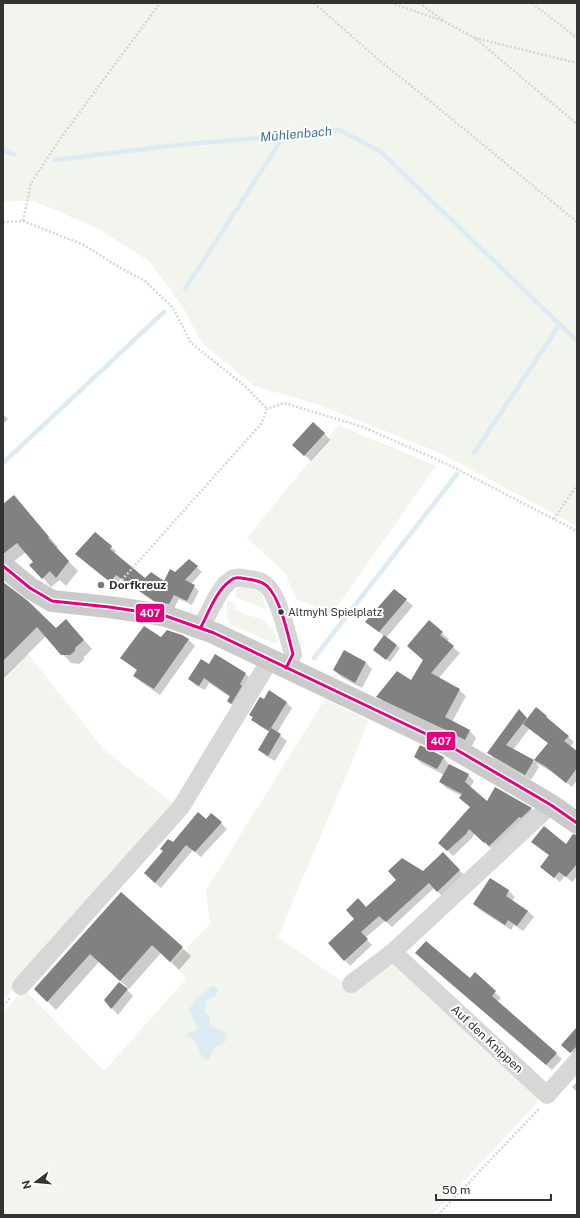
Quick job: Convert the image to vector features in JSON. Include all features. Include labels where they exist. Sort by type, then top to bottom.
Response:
[{"type":"main road","points":[[3,566],[30,588],[52,601],[163,615],[201,627],[445,744],[551,805],[577,823]]},
{"type":"street","points":[[21,986],[181,807],[278,664],[293,654],[276,601],[268,587],[255,580],[238,577],[228,582],[219,594],[201,627]]},
{"type":"street","points":[[351,984],[393,952],[551,805]]},
{"type":"street","name":"Auf den Knippen","points":[[393,952],[547,1095]]},
{"type":"street","points":[[547,1095],[577,1061]]},
{"type":"path","points":[[23,221],[31,183],[60,139],[160,3]]},
{"type":"path","points":[[314,3],[380,61],[577,222]]},
{"type":"path","points":[[391,3],[447,22]]},
{"type":"path","points":[[419,3],[447,22],[475,38],[577,124]]},
{"type":"path","points":[[532,3],[577,38]]},
{"type":"path","points":[[475,38],[577,64]]},
{"type":"path","points":[[3,222],[23,221],[84,245],[116,266],[145,281],[173,308],[191,343],[245,386],[267,409]]},
{"type":"path","points":[[109,607],[110,599],[121,581],[261,424],[267,409],[284,403],[363,428],[449,465],[577,531]]},
{"type":"path","points":[[554,519],[577,485]]},
{"type":"path","points":[[438,1215],[547,1101],[547,1095]]},
{"type":"shaded area","points":[[3,3],[577,3],[577,526],[440,453],[320,405],[254,386],[201,342],[183,307],[150,262],[97,228],[33,201],[3,201]]},
{"type":"shaded area","points":[[339,425],[436,466],[332,614],[296,599],[285,573],[247,538]]},
{"type":"shaded area","points":[[247,586],[259,592],[263,597],[266,610],[236,597],[235,591],[239,587]]},
{"type":"shaded area","points":[[228,601],[236,604],[235,610],[266,621],[270,629],[273,628],[278,643],[273,643],[230,624],[227,613]]},
{"type":"shaded area","points":[[28,654],[103,749],[174,804],[153,831],[3,1001],[3,676]]},
{"type":"shaded area","points":[[325,699],[369,721],[278,937],[344,983],[389,959],[537,1096],[538,1102],[432,1215],[3,1215],[3,1012],[24,989],[104,1071],[186,979],[173,962],[210,924],[206,890]]},
{"type":"shaded area","points":[[212,986],[218,990],[216,995],[206,1001],[205,1014],[210,1015],[210,1024],[213,1027],[225,1032],[227,1039],[223,1044],[215,1047],[209,1059],[206,1060],[201,1055],[195,1042],[187,1035],[189,1032],[196,1031],[197,1027],[189,1010],[197,998]]},
{"type":"building","points":[[313,422],[325,433],[304,456],[292,445]]},
{"type":"building","points":[[14,495],[49,537],[48,538],[69,561],[56,578],[50,571],[42,579],[29,565],[33,562],[17,543],[3,554],[3,504]]},
{"type":"building","points":[[95,532],[112,546],[110,549],[145,578],[151,572],[164,581],[170,569],[175,572],[189,559],[198,566],[185,580],[195,585],[187,601],[174,595],[169,604],[154,601],[116,575],[110,582],[75,554]]},
{"type":"building","points":[[3,582],[28,601],[56,628],[66,619],[84,640],[75,648],[75,651],[70,655],[61,655],[37,627],[3,661]]},
{"type":"building","points":[[394,589],[407,599],[379,632],[365,622]]},
{"type":"building","points":[[429,620],[443,632],[440,635],[454,646],[431,673],[460,689],[445,717],[470,730],[465,740],[376,697],[397,671],[411,680],[423,660],[407,646]]},
{"type":"building","points":[[144,626],[161,637],[167,630],[189,639],[154,689],[133,676],[137,670],[120,658]]},
{"type":"building","points":[[384,635],[397,645],[386,660],[373,650]]},
{"type":"building","points":[[344,650],[366,662],[355,683],[333,670]]},
{"type":"building","points":[[215,654],[246,673],[240,684],[242,686],[231,704],[227,701],[230,696],[204,678],[199,686],[188,679],[201,659],[209,664]]},
{"type":"building","points":[[269,690],[287,702],[269,731],[251,720],[253,717],[249,715],[260,697],[264,699]]},
{"type":"building","points":[[536,707],[569,736],[564,741],[577,751],[577,768],[566,783],[545,766],[534,760],[548,743],[523,724]]},
{"type":"building","points":[[519,709],[527,718],[506,745],[534,760],[525,775],[487,753]]},
{"type":"building","points":[[271,728],[281,734],[268,756],[258,750]]},
{"type":"building","points":[[420,745],[444,757],[437,769],[414,757]]},
{"type":"building","points":[[449,764],[469,774],[465,782],[487,801],[495,787],[532,808],[521,818],[519,817],[489,846],[469,829],[466,834],[447,851],[438,843],[470,807],[459,798],[462,794],[439,782]]},
{"type":"building","points":[[198,812],[206,819],[211,813],[222,822],[195,852],[186,845],[155,883],[144,873],[163,851],[160,849],[168,839],[173,842]]},
{"type":"building","points":[[544,826],[566,844],[573,834],[577,835],[577,864],[566,877],[559,872],[554,878],[540,867],[549,855],[531,842]]},
{"type":"building","points":[[443,852],[460,870],[437,892],[429,883],[386,922],[379,916],[361,932],[368,939],[344,961],[328,943],[354,919],[346,910],[358,898],[366,907],[396,880],[388,871],[402,858],[423,871]]},
{"type":"building","points":[[490,878],[509,890],[506,896],[528,911],[517,926],[508,920],[505,925],[473,904]]},
{"type":"building","points":[[121,892],[183,947],[170,962],[152,945],[120,981],[90,954],[47,1002],[34,989]]},
{"type":"building","points":[[426,941],[470,978],[475,972],[496,991],[492,996],[557,1053],[546,1065],[415,953]]},
{"type":"building","points":[[119,982],[128,989],[111,1009],[104,1000]]},
{"type":"building","points":[[577,1027],[577,1046],[570,1053],[561,1045]]},
{"type":"waterway","name":"Mühlenbach","points":[[54,160],[187,144],[340,130],[381,152],[577,341]]},
{"type":"waterway","points":[[185,289],[284,136]]},
{"type":"waterway","name":"Mühlenbach","points":[[3,150],[14,154]]},
{"type":"waterway","points":[[3,463],[164,312]]},
{"type":"waterway","points":[[474,453],[560,324]]},
{"type":"waterway","points":[[314,658],[457,474]]},
{"type":"transit line","name":"407","points":[[3,566],[30,588],[52,601],[163,615],[214,633],[445,743],[551,805],[577,823]]},
{"type":"transit line","name":"407","points":[[201,627],[217,596],[225,585],[232,579],[240,578],[255,580],[262,583],[272,592],[280,608],[286,628],[293,654],[286,668]]},
{"type":"place","name":"Dorfkreuz","points":[[101,585]]},
{"type":"place","name":"Altmyhl Spielplatz","points":[[281,612]]}]
